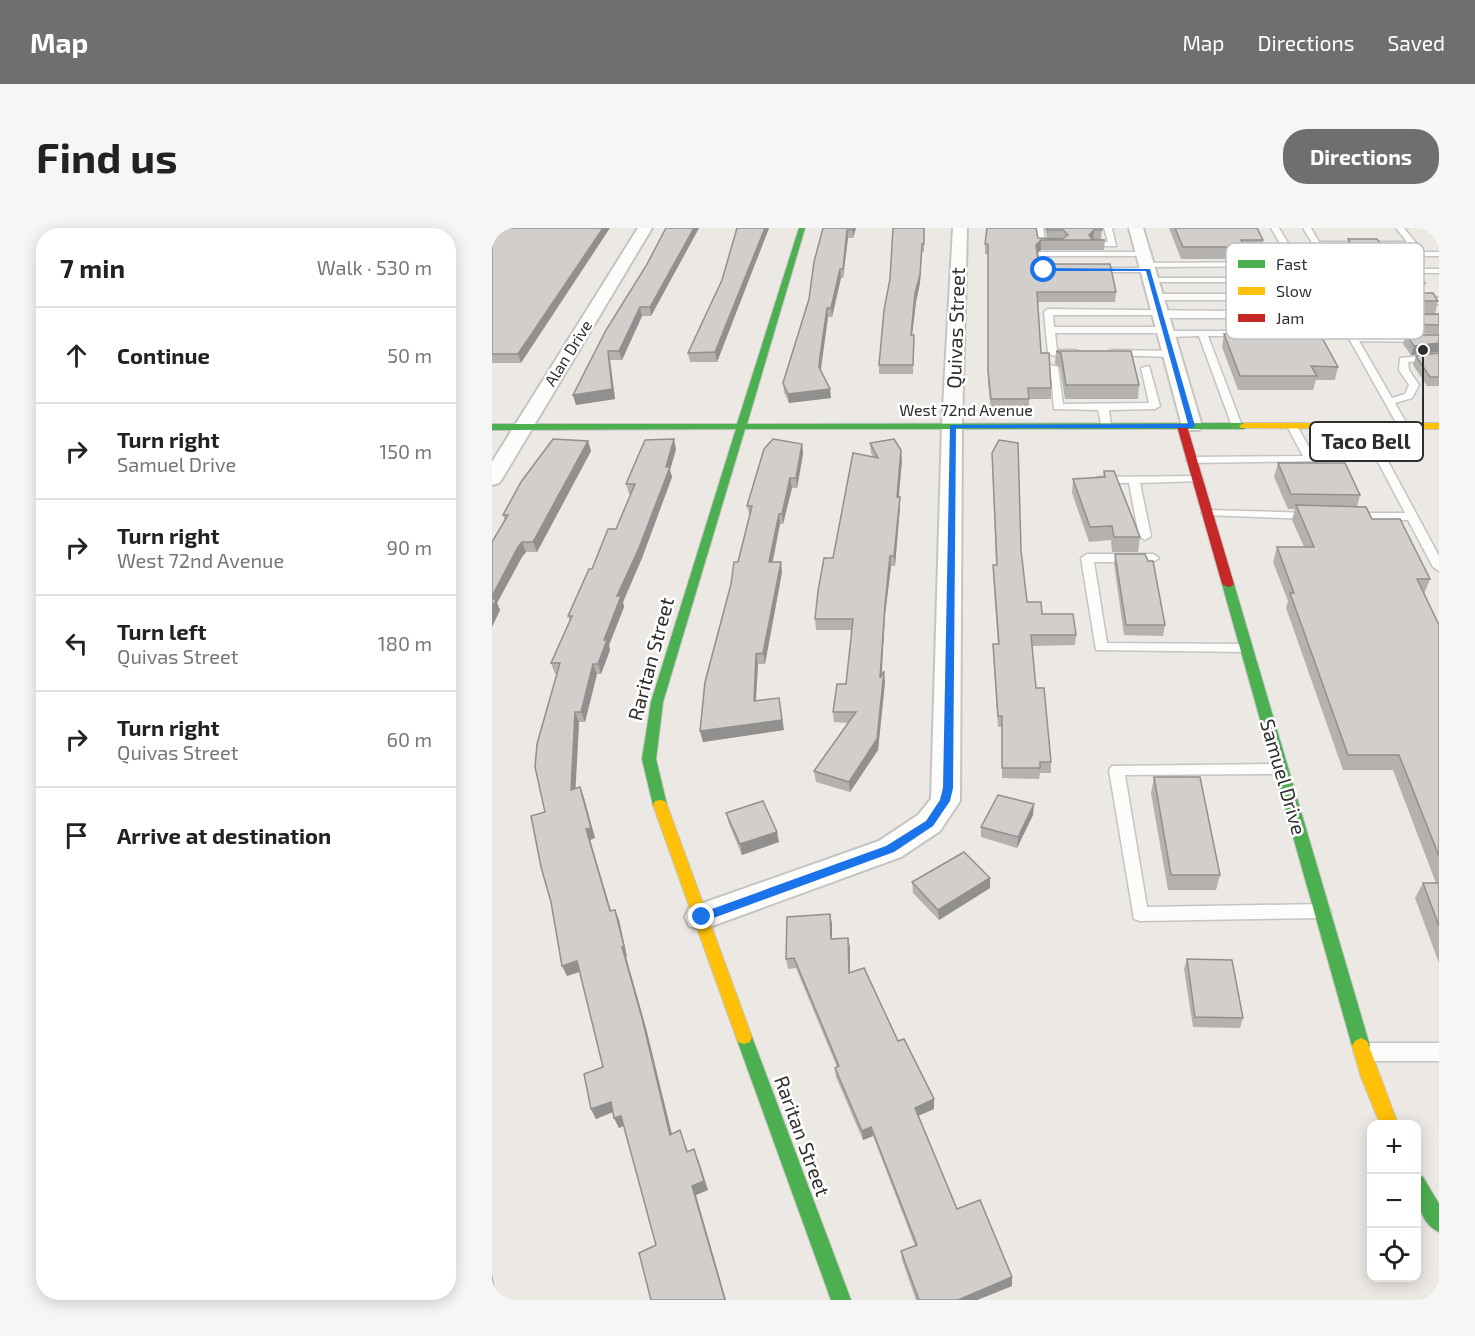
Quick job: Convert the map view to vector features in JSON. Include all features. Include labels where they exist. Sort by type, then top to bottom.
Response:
[{"type":"street","name":"Alan Drive","points":[[492,478],[645,228]]},
{"type":"street","name":"Raritan Street","points":[[802,228],[657,702],[649,759],[661,810],[841,1300]]},
{"type":"street","name":"Quivas Street","points":[[702,917],[890,849],[929,824],[945,801],[948,788],[952,426],[960,228]]},
{"type":"street","name":"Samuel Drive","points":[[1136,228],[1172,354],[1187,426],[1191,460],[1370,1077],[1387,1120]]},
{"type":"street","name":"West 72nd Avenue","points":[[492,427],[1439,426]]},
{"type":"street","points":[[1421,1191],[1439,1222]]},
{"type":"lane","points":[[1039,228],[1042,244],[1066,244]]},
{"type":"lane","points":[[1089,244],[1113,244],[1108,228]]},
{"type":"lane","points":[[1275,228],[1284,243]]},
{"type":"lane","points":[[1307,228],[1316,243]]},
{"type":"lane","points":[[1400,228],[1416,243]]},
{"type":"lane","points":[[1067,270],[1044,270],[1042,254],[1147,267],[1226,273]]},
{"type":"lane","points":[[1078,270],[1226,267]]},
{"type":"lane","points":[[1424,271],[1439,272]]},
{"type":"lane","points":[[1424,301],[1439,301]]},
{"type":"lane","points":[[1050,330],[1226,309]]},
{"type":"lane","points":[[1089,353],[1053,353],[1048,312],[1161,318],[1226,317]]},
{"type":"lane","points":[[1161,318],[1202,333],[1226,333]]},
{"type":"lane","points":[[1202,333],[1237,426]]},
{"type":"lane","points":[[1354,339],[1403,426]]},
{"type":"lane","points":[[1424,339],[1439,339]]},
{"type":"lane","points":[[1101,353],[1172,354]]},
{"type":"lane","points":[[1389,402],[1409,396],[1414,385],[1404,370],[1403,360],[1439,357]]},
{"type":"lane","points":[[1053,367],[1059,407],[1155,406],[1146,368]]},
{"type":"lane","points":[[1102,407],[1106,426]]},
{"type":"lane","points":[[1191,460],[1316,459],[1292,426]]},
{"type":"lane","points":[[1364,426],[1439,567]]},
{"type":"lane","points":[[1087,480],[1197,479]]},
{"type":"lane","points":[[1134,480],[1145,536]]},
{"type":"lane","points":[[1207,513],[1412,517]]},
{"type":"lane","points":[[1153,558],[1087,558],[1101,647],[1245,648]]},
{"type":"lane","points":[[1280,769],[1117,770],[1140,914],[1322,911]]},
{"type":"lane","points":[[1363,1052],[1439,1052]]},
{"type":"building","points":[[502,228],[603,228],[518,354],[492,354],[492,240]]},
{"type":"building","points":[[666,228],[694,228],[650,307],[640,307],[619,351],[608,351],[612,389],[573,395],[606,330],[646,266]]},
{"type":"building","points":[[737,228],[765,228],[715,352],[688,353],[722,280]]},
{"type":"building","points":[[823,228],[853,228],[853,230],[847,230],[843,269],[840,269],[831,308],[827,308],[820,356],[819,367],[830,389],[788,394],[783,383],[809,299],[814,262]]},
{"type":"building","points":[[893,228],[924,228],[924,244],[922,244],[920,275],[915,293],[911,335],[914,335],[913,365],[879,365],[884,310],[890,279]]},
{"type":"building","points":[[987,228],[1036,228],[1038,238],[1062,239],[1068,235],[1063,230],[1047,230],[1047,228],[1102,228],[1102,230],[1094,230],[1089,235],[1092,239],[1105,240],[1041,240],[1036,245],[1038,260],[1044,264],[1110,264],[1116,292],[1037,292],[1041,353],[1049,353],[1051,388],[1028,388],[1029,399],[991,399],[988,371],[988,244],[985,244]]},
{"type":"building","points":[[1175,228],[1257,228],[1263,240],[1241,240],[1242,243],[1226,243],[1226,247],[1183,247]]},
{"type":"building","points":[[1348,239],[1377,239],[1380,243],[1351,243]]},
{"type":"building","points":[[1424,293],[1433,293],[1438,301],[1424,301]]},
{"type":"building","points":[[1424,314],[1439,314],[1439,325],[1424,325]]},
{"type":"building","points":[[1224,334],[1226,334],[1226,339],[1323,339],[1338,367],[1311,366],[1317,376],[1240,376]]},
{"type":"building","points":[[1424,335],[1439,335],[1439,343],[1414,346],[1409,339],[1424,339]]},
{"type":"building","points":[[1056,351],[1131,351],[1139,385],[1066,385],[1061,353]]},
{"type":"building","points":[[1439,353],[1439,377],[1430,377],[1416,356]]},
{"type":"building","points":[[553,439],[588,441],[533,542],[522,542],[518,547],[492,596],[492,542],[508,515],[503,515],[521,482]]},
{"type":"building","points":[[674,439],[666,467],[670,467],[639,548],[617,596],[621,596],[604,640],[607,640],[598,664],[593,664],[581,712],[575,712],[571,790],[580,787],[591,828],[586,829],[610,911],[615,910],[624,946],[622,947],[642,1018],[670,1135],[680,1130],[687,1152],[694,1149],[704,1181],[692,1186],[725,1300],[651,1300],[639,1253],[656,1245],[621,1116],[614,1118],[611,1102],[591,1109],[584,1074],[603,1067],[577,961],[562,966],[551,902],[541,867],[531,816],[545,812],[535,767],[537,744],[560,663],[551,663],[572,616],[568,616],[589,569],[592,569],[608,529],[616,529],[635,484],[626,484],[645,440]]},
{"type":"building","points":[[773,439],[802,444],[796,478],[790,478],[782,514],[779,514],[769,562],[781,562],[763,653],[756,654],[754,701],[779,698],[782,720],[700,731],[705,682],[731,584],[734,562],[738,562],[752,506],[747,506],[764,449]]},
{"type":"building","points":[[894,439],[901,450],[897,497],[900,497],[894,556],[890,556],[885,605],[880,678],[884,671],[877,739],[849,782],[814,771],[856,712],[833,712],[837,684],[846,684],[853,619],[815,619],[818,591],[824,558],[833,558],[853,453],[878,458],[870,443]]},
{"type":"building","points":[[999,440],[1018,443],[1021,550],[1027,602],[1041,602],[1042,614],[1073,614],[1076,635],[1031,635],[1036,688],[1044,688],[1051,762],[1040,762],[1040,768],[1002,768],[1002,716],[998,716],[993,644],[999,644],[993,565],[997,565],[992,453]]},
{"type":"building","points":[[1278,463],[1345,463],[1360,495],[1291,494]]},
{"type":"building","points":[[1104,471],[1114,471],[1140,537],[1114,537],[1112,526],[1090,527],[1073,479],[1105,477]]},
{"type":"building","points":[[1296,505],[1366,507],[1372,519],[1400,519],[1430,579],[1417,579],[1439,625],[1439,856],[1399,755],[1348,755],[1290,593],[1294,593],[1277,547],[1314,547]]},
{"type":"building","points":[[1115,554],[1145,554],[1148,561],[1153,561],[1165,625],[1126,625]]},
{"type":"building","points":[[1154,777],[1200,777],[1220,875],[1171,875]]},
{"type":"building","points":[[998,795],[1034,804],[1018,837],[981,827]]},
{"type":"building","points":[[763,801],[777,832],[740,844],[726,813]]},
{"type":"building","points":[[964,852],[990,878],[938,910],[912,882]]},
{"type":"building","points":[[1423,883],[1439,883],[1439,926]]},
{"type":"building","points":[[830,914],[831,939],[848,938],[849,973],[864,968],[898,1041],[904,1039],[934,1099],[915,1108],[957,1209],[980,1200],[1012,1277],[958,1300],[919,1300],[901,1251],[917,1245],[871,1127],[862,1131],[835,1068],[839,1066],[794,958],[786,959],[787,917]]},
{"type":"building","points":[[1187,959],[1232,960],[1243,1018],[1195,1017]]},
{"type":"traffic: fast","points":[[660,805],[649,759],[657,702],[802,228]]},
{"type":"traffic: fast","points":[[1434,228],[1439,234]]},
{"type":"traffic: fast","points":[[492,427],[1244,426]]},
{"type":"traffic: fast","points":[[1228,584],[1361,1046]]},
{"type":"traffic: fast","points":[[744,1037],[841,1300]]},
{"type":"traffic: fast","points":[[1421,1191],[1439,1222]]},
{"type":"traffic: slow","points":[[1244,426],[1439,426]]},
{"type":"traffic: slow","points":[[660,805],[744,1037]]},
{"type":"traffic: slow","points":[[1361,1046],[1370,1077],[1387,1120]]},
{"type":"traffic: jam","points":[[1182,426],[1228,584]]},
{"type":"place","name":"Taco Bell","points":[[1423,350]]},
{"type":"route","points":[[702,917],[890,849],[929,824],[945,801],[948,788],[952,426],[1192,426],[1148,270],[1044,270]]}]
